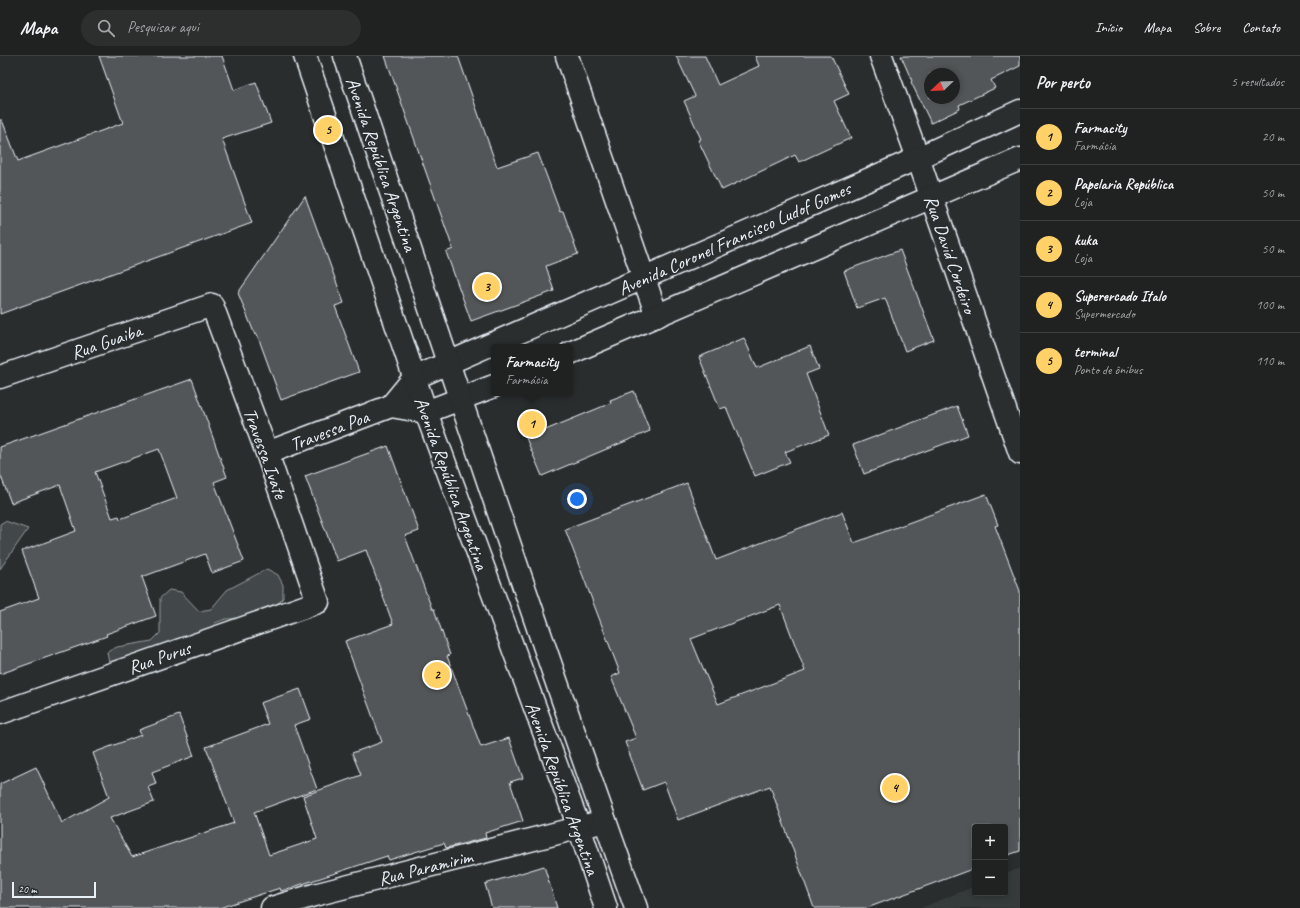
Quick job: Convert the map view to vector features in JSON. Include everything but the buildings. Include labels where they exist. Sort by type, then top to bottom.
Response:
[{"type":"street","name":"Avenida República Argentina","points":[[305,56],[426,412],[579,827],[606,908]]},
{"type":"street","name":"Avenida República Argentina","points":[[345,56],[590,780],[636,908]]},
{"type":"street","points":[[567,56],[657,316]]},
{"type":"street","name":"Rua David Cordeiro","points":[[881,56],[932,197],[1020,453]]},
{"type":"street","name":"Avenida Coronel Francisco Ludof Gomes","points":[[491,344],[918,158],[1020,111]]},
{"type":"street","name":"Avenida Coronel Francisco Ludof Gomes","points":[[573,352],[1020,160]]},
{"type":"street","name":"Rua Guaiba","points":[[0,378],[212,305]]},
{"type":"street","name":"Travessa Ivate","points":[[212,305],[267,453],[318,602]]},
{"type":"street","name":"Avenida Coronel Francisco Ludof Gomes","points":[[414,378],[491,344]]},
{"type":"street","name":"Travessa Poa","points":[[267,453],[391,406],[414,378]]},
{"type":"street","points":[[426,412],[491,387]]},
{"type":"street","name":"Travessa Poa","points":[[391,406],[426,412]]},
{"type":"street","name":"Rua Purus","points":[[0,713],[318,602]]},
{"type":"street","name":"Rua Paramirim","points":[[272,908],[316,902],[579,827],[605,821]]},
{"type":"shaded area","points":[[5,521],[28,529],[0,569],[0,524]]},
{"type":"shaded area","points":[[267,569],[278,575],[283,585],[283,598],[275,607],[251,618],[226,619],[215,623],[208,632],[110,669],[107,652],[117,647],[152,641],[160,633],[160,598],[169,590],[181,592],[199,611],[211,609],[227,590]]},
{"type":"shaded area","points":[[1020,868],[1020,908],[921,908],[972,887],[972,896],[1008,896],[1008,873]]},
{"type":"place","name":"terminal","points":[[328,130]]},
{"type":"place","name":"kuka","points":[[487,287]]},
{"type":"place","name":"Farmacity","points":[[532,424]]},
{"type":"place","name":"Papelaria República","points":[[437,675]]},
{"type":"place","name":"Superercado Italo","points":[[895,788]]}]
